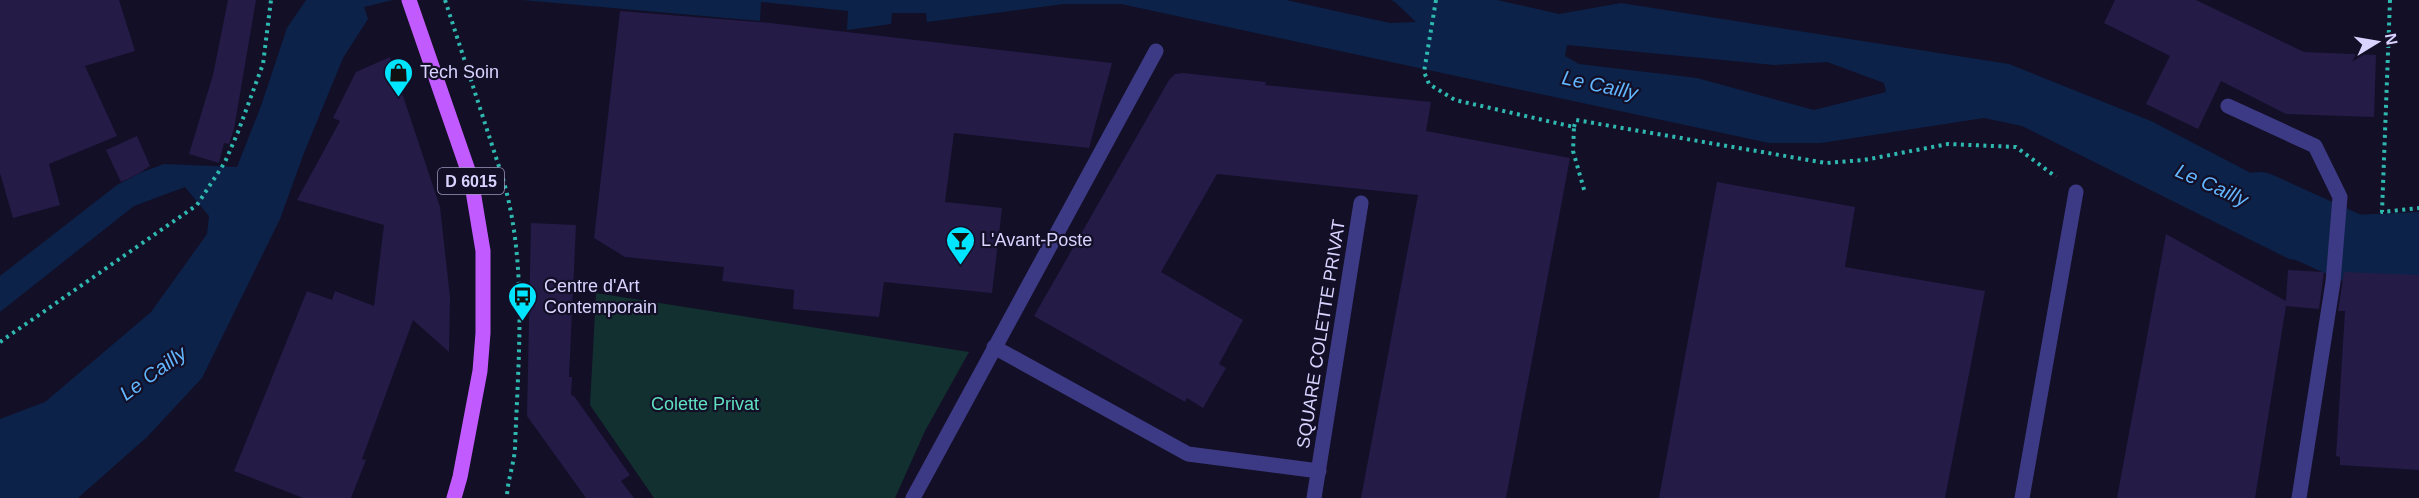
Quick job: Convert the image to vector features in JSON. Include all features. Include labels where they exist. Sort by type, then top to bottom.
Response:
[{"type":"main road","name":"D 6015","points":[[409,0],[471,179],[483,251],[483,333],[480,370],[460,477],[453,498]]},
{"type":"street","points":[[913,498],[1156,51]]},
{"type":"street","points":[[2228,106],[2315,146],[2340,196],[2333,282],[2299,498]]},
{"type":"street","points":[[2022,498],[2076,192]]},
{"type":"street","name":"SQUARE COLETTE PRIVAT","points":[[1314,498],[1361,203]]},
{"type":"street","name":"SQUARE COLETTE PRIVAT","points":[[994,347],[1188,454],[1318,471]]},
{"type":"path","points":[[0,342],[197,205],[225,162],[263,64],[271,0]]},
{"type":"path","points":[[1436,0],[1424,72],[1429,84],[1455,100],[1574,127]]},
{"type":"path","points":[[2390,0],[2382,212],[2419,208]]},
{"type":"path","points":[[1585,193],[1573,152],[1576,120],[1826,163],[1864,160],[1948,144],[2016,147],[2076,192]]},
{"type":"path","points":[[507,486],[507,498]]},
{"type":"green space","name":"Colette Privat","points":[[596,293],[969,352],[925,431],[895,498],[654,498],[590,405]]},
{"type":"water","points":[[306,0],[393,0],[364,7],[368,19],[343,58],[280,219],[202,378],[147,437],[78,498],[0,498],[0,419],[45,402],[151,312],[207,234],[209,216],[185,187],[134,206],[0,312],[0,276],[117,185],[142,172],[164,164],[237,167],[261,106],[287,28]]},
{"type":"water","points":[[522,0],[1286,0],[1390,23],[1416,22],[1391,0],[1497,0],[1559,14],[1621,3],[2009,64],[2151,121],[2330,214],[2327,265],[2289,259],[2022,126],[1984,118],[1821,143],[1769,143],[1121,4],[1064,4],[927,22],[926,13],[892,13],[891,24],[847,30],[848,11],[761,2],[760,21]],"holes":[[[1567,45],[1774,65],[1827,62],[1884,83],[1886,92],[1814,110],[1697,78],[1579,64],[1565,56]]]},
{"type":"building","points":[[0,0],[119,0],[135,51],[85,66],[117,136],[49,164],[60,205],[13,218],[0,173]]},
{"type":"building","points":[[228,0],[256,0],[234,129],[229,144],[224,143],[219,163],[189,154],[213,75]]},
{"type":"building","points":[[2115,0],[2196,0],[2304,52],[2376,55],[2374,117],[2286,114],[2221,81],[2198,129],[2146,104],[2170,56],[2104,23]]},
{"type":"building","points":[[620,11],[770,23],[1112,63],[1089,148],[954,133],[945,202],[1002,208],[992,293],[884,282],[879,317],[793,309],[794,290],[722,281],[724,267],[625,257],[594,238]]},
{"type":"building","points":[[390,57],[440,207],[450,297],[449,352],[413,320],[362,459],[366,460],[351,498],[303,498],[234,471],[307,291],[332,300],[335,291],[374,306],[384,225],[297,200],[340,121],[333,118],[356,72]]},
{"type":"building","points":[[1175,74],[1266,82],[1265,85],[1431,102],[1426,131],[1570,158],[1506,498],[1361,498],[1418,195],[1217,174],[1161,272],[1243,320],[1219,364],[1226,368],[1203,408],[1187,398],[1185,402],[1034,316],[1169,80]]},
{"type":"building","points":[[137,136],[150,166],[121,182],[106,150]]},
{"type":"building","points":[[1717,182],[1855,207],[1845,267],[1985,291],[1945,498],[1659,498]]},
{"type":"building","points":[[531,223],[576,225],[569,377],[572,377],[571,395],[574,396],[630,475],[621,481],[634,498],[586,498],[527,416]]},
{"type":"building","points":[[2166,234],[2286,301],[2288,270],[2324,272],[2319,309],[2286,306],[2255,498],[2117,498]]},
{"type":"building","points":[[2344,272],[2419,275],[2419,470],[2340,465],[2340,457],[2336,456],[2345,311],[2338,311]]},
{"type":"waterway","name":"Le Cailly","points":[[2259,206],[2354,249],[2419,246]]},
{"type":"place","name":"Tech Soin","points":[[399,98]]},
{"type":"place","name":"L'Avant-Poste","points":[[960,266]]},
{"type":"place","name":"Centre d'Art Contemporain","points":[[523,322]]}]
